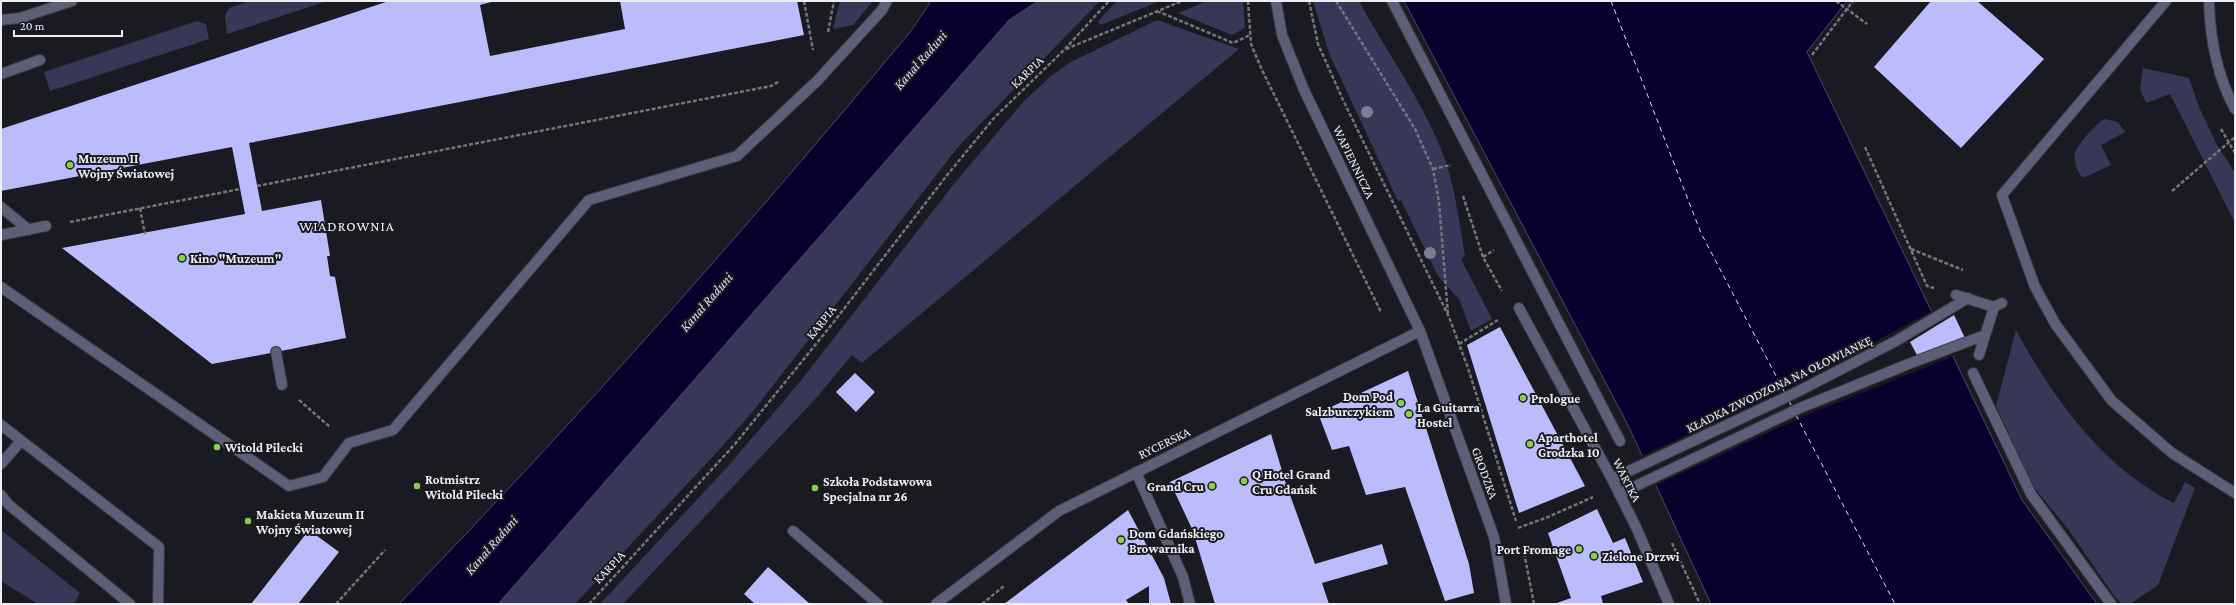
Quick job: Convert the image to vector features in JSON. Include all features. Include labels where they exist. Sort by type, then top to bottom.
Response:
[{"type":"street","points":[[1,20],[20,18],[72,1]]},
{"type":"street","points":[[1,287],[289,486],[323,477],[349,443],[393,430],[589,200],[738,156],[817,80],[882,10],[887,1]]},
{"type":"street","name":"WAPIENNICZA","points":[[1276,1],[1282,35],[1304,90],[1420,331]]},
{"type":"street","points":[[1392,1],[1620,441]]},
{"type":"street","points":[[2166,1],[2002,195],[2035,287],[2056,325],[2112,400],[2172,453],[2235,494]]},
{"type":"street","points":[[2209,1],[2209,20],[2217,65],[2235,109]]},
{"type":"street","points":[[1,74],[40,60]]},
{"type":"street","points":[[1,207],[29,230]]},
{"type":"street","points":[[1,235],[46,226]]},
{"type":"street","points":[[1956,295],[1998,305],[1985,335],[1979,355]]},
{"type":"street","name":"KŁADKA ZWODZONA NA OŁOWIANKĘ","points":[[1612,479],[1793,394],[1896,341],[1968,298]]},
{"type":"street","name":"WARTKA","points":[[1519,308],[1612,479],[1636,527],[1669,604]]},
{"type":"street","name":"RYCERSKA","points":[[936,604],[1058,511],[1420,331]]},
{"type":"street","name":"GRODZKA","points":[[1420,331],[1494,537],[1506,604]]},
{"type":"street","points":[[1619,494],[1800,408],[1985,335]]},
{"type":"street","points":[[276,352],[282,385]]},
{"type":"street","points":[[1973,373],[2031,494],[2110,604]]},
{"type":"street","points":[[1,425],[159,547],[158,604]]},
{"type":"street","points":[[1,464],[21,441]]},
{"type":"street","points":[[1136,472],[1183,577],[1190,604]]},
{"type":"street","points":[[1,495],[9,505],[130,604]]},
{"type":"street","points":[[793,531],[878,604]]},
{"type":"path","points":[[804,1],[817,80]]},
{"type":"path","name":"KARPIA","points":[[588,604],[735,444],[833,323],[948,174],[994,118],[1064,50],[1109,1]]},
{"type":"path","points":[[1064,50],[1182,1]]},
{"type":"path","points":[[1248,1],[1251,44],[1262,70],[1396,342]]},
{"type":"path","points":[[1309,1],[1318,44],[1343,100],[1449,317],[1520,535]]},
{"type":"path","points":[[1336,1],[1415,129],[1433,169],[1440,202],[1449,317]]},
{"type":"path","points":[[1836,1],[1867,24]]},
{"type":"path","points":[[1812,55],[1853,1]]},
{"type":"path","points":[[1157,11],[1234,42],[1250,35]]},
{"type":"path","points":[[257,186],[771,86]]},
{"type":"path","points":[[2172,191],[2235,137]]},
{"type":"path","points":[[1865,147],[1927,286]]},
{"type":"path","points":[[1433,169],[1454,165]]},
{"type":"path","points":[[46,226],[240,189]]},
{"type":"path","points":[[140,208],[145,234]]},
{"type":"path","points":[[1459,344],[1482,330]]},
{"type":"path","points":[[282,385],[349,443]]},
{"type":"path","points":[[1518,528],[1581,503]]},
{"type":"path","points":[[1669,537],[1700,604]]},
{"type":"path","points":[[1522,542],[1534,604]]},
{"type":"path","points":[[336,604],[385,550]]},
{"type":"shaded area","points":[[250,1],[327,1],[227,34],[225,16],[229,8]]},
{"type":"shaded area","points":[[840,1],[873,1],[853,25],[833,29]]},
{"type":"shaded area","points":[[1038,1],[1100,1],[958,147],[754,410],[718,451],[575,604],[498,604],[1009,20]]},
{"type":"shaded area","points":[[1117,1],[1160,1],[1100,25],[1098,21]]},
{"type":"shaded area","points":[[1207,1],[1243,1],[1245,28],[1232,35],[1178,13]]},
{"type":"shaded area","points":[[1313,1],[1359,1],[1433,130],[1450,175],[1465,256],[1461,259],[1492,319],[1471,331],[1459,299],[1438,276],[1401,200],[1398,201],[1329,53]]},
{"type":"shaded area","points":[[1157,20],[1239,49],[862,363],[852,355],[818,396],[623,604],[600,604],[730,464],[799,383],[954,184],[1023,102],[1051,76],[1071,62]]},
{"type":"shaded area","points":[[197,21],[206,24],[209,39],[50,91],[44,72]]},
{"type":"shaded area","points":[[2143,68],[2189,78],[2199,107],[2217,145],[2235,173],[2235,223],[2170,94],[2146,103],[2140,89]]},
{"type":"shaded area","points":[[2104,119],[2118,122],[2125,132],[2101,145],[2111,165],[2083,178],[2076,166],[2075,152],[2088,134]]},
{"type":"shaded area","points":[[2016,330],[2046,381],[2063,405],[2082,429],[2125,471],[2149,489],[2174,503],[2185,482],[2195,488],[2158,585],[2130,604],[2122,604],[2115,597],[2068,529],[2033,486],[1996,406]]},
{"type":"shaded area","points":[[1,530],[80,593],[74,604],[38,604],[1,581]]},
{"type":"water","name":"Kanał Raduni","points":[[931,1],[1038,1],[1009,20],[498,604],[399,604],[531,465],[724,250],[911,31]]},
{"type":"water","points":[[1404,1],[1847,1],[1807,52],[2022,500],[2097,604],[1711,604],[1627,423]]},
{"type":"pier","points":[[1932,311],[1954,356],[1804,416],[1654,486],[1640,457],[1790,387]]},
{"type":"building","name":"Muzeum II Wojny Światowej","points":[[389,1],[495,1],[480,5],[490,56],[625,29],[620,1],[797,1],[804,35],[249,143],[262,211],[321,200],[330,256],[327,256],[330,276],[335,277],[346,338],[276,352],[212,364],[62,248],[245,214],[232,147],[1,191],[1,129]]},
{"type":"building","points":[[1931,1],[1977,1],[2044,59],[1961,148],[1874,67]]},
{"type":"building","points":[[1954,315],[1965,338],[1917,355],[1910,342]]},
{"type":"building","name":"Aparthotel Grodzka 10","points":[[1500,327],[1585,486],[1519,513],[1467,345]]},
{"type":"building","points":[[1408,371],[1469,564],[1474,593],[1445,601],[1405,487],[1366,495],[1349,446],[1332,450],[1318,413]]},
{"type":"building","points":[[855,373],[875,392],[856,412],[836,392]]},
{"type":"building","points":[[1271,434],[1286,484],[1315,564],[1382,544],[1388,564],[1322,583],[1329,604],[1215,604],[1193,531],[1170,482]]},
{"type":"building","points":[[1597,509],[1613,543],[1625,538],[1643,582],[1601,596],[1603,604],[1554,604],[1571,598],[1548,533]]},
{"type":"building","points":[[1128,510],[1164,578],[1171,604],[1149,604],[1149,586],[1126,600],[1129,604],[1004,604]]},
{"type":"building","points":[[309,530],[339,552],[298,604],[251,604]]},
{"type":"building","points":[[768,567],[810,604],[755,604],[744,594]]},
{"type":"ferry route","points":[[1611,1],[1701,233],[1785,393]]},
{"type":"ferry route","points":[[1789,401],[1792,407]]},
{"type":"ferry route","points":[[1796,415],[1895,604]]},
{"type":"place","name":"Muzeum II Wojny Światowej","points":[[70,165]]},
{"type":"place","name":"Kino \"Muzeum\"","points":[[182,258]]},
{"type":"place","name":"Prologue","points":[[1523,398]]},
{"type":"place","name":"Dom Pod Salzburczykiem","points":[[1401,403]]},
{"type":"place","name":"La Guitarra Hostel","points":[[1409,414]]},
{"type":"place","name":"Aparthotel Grodzka 10","points":[[1530,444]]},
{"type":"place","name":"Witold Pilecki","points":[[217,447]]},
{"type":"place","name":"Q Hotel Grand Cru Gdańsk","points":[[1244,481]]},
{"type":"place","name":"Rotmistrz Witold Pilecki","points":[[417,486]]},
{"type":"place","name":"Grand Cru","points":[[1212,486]]},
{"type":"place","name":"Szkoła Podstawowa Specjalna nr 26","points":[[815,488]]},
{"type":"place","name":"Makieta Muzeum II Wojny Światowej","points":[[248,521]]},
{"type":"place","name":"Dom Gdańskiego Browarnika","points":[[1121,540]]},
{"type":"place","name":"Port Fromage","points":[[1579,549]]},
{"type":"place","name":"Zielone Drzwi","points":[[1594,556]]},
{"type":"district","name":"WIADROWNIA","points":[[347,226]]}]
